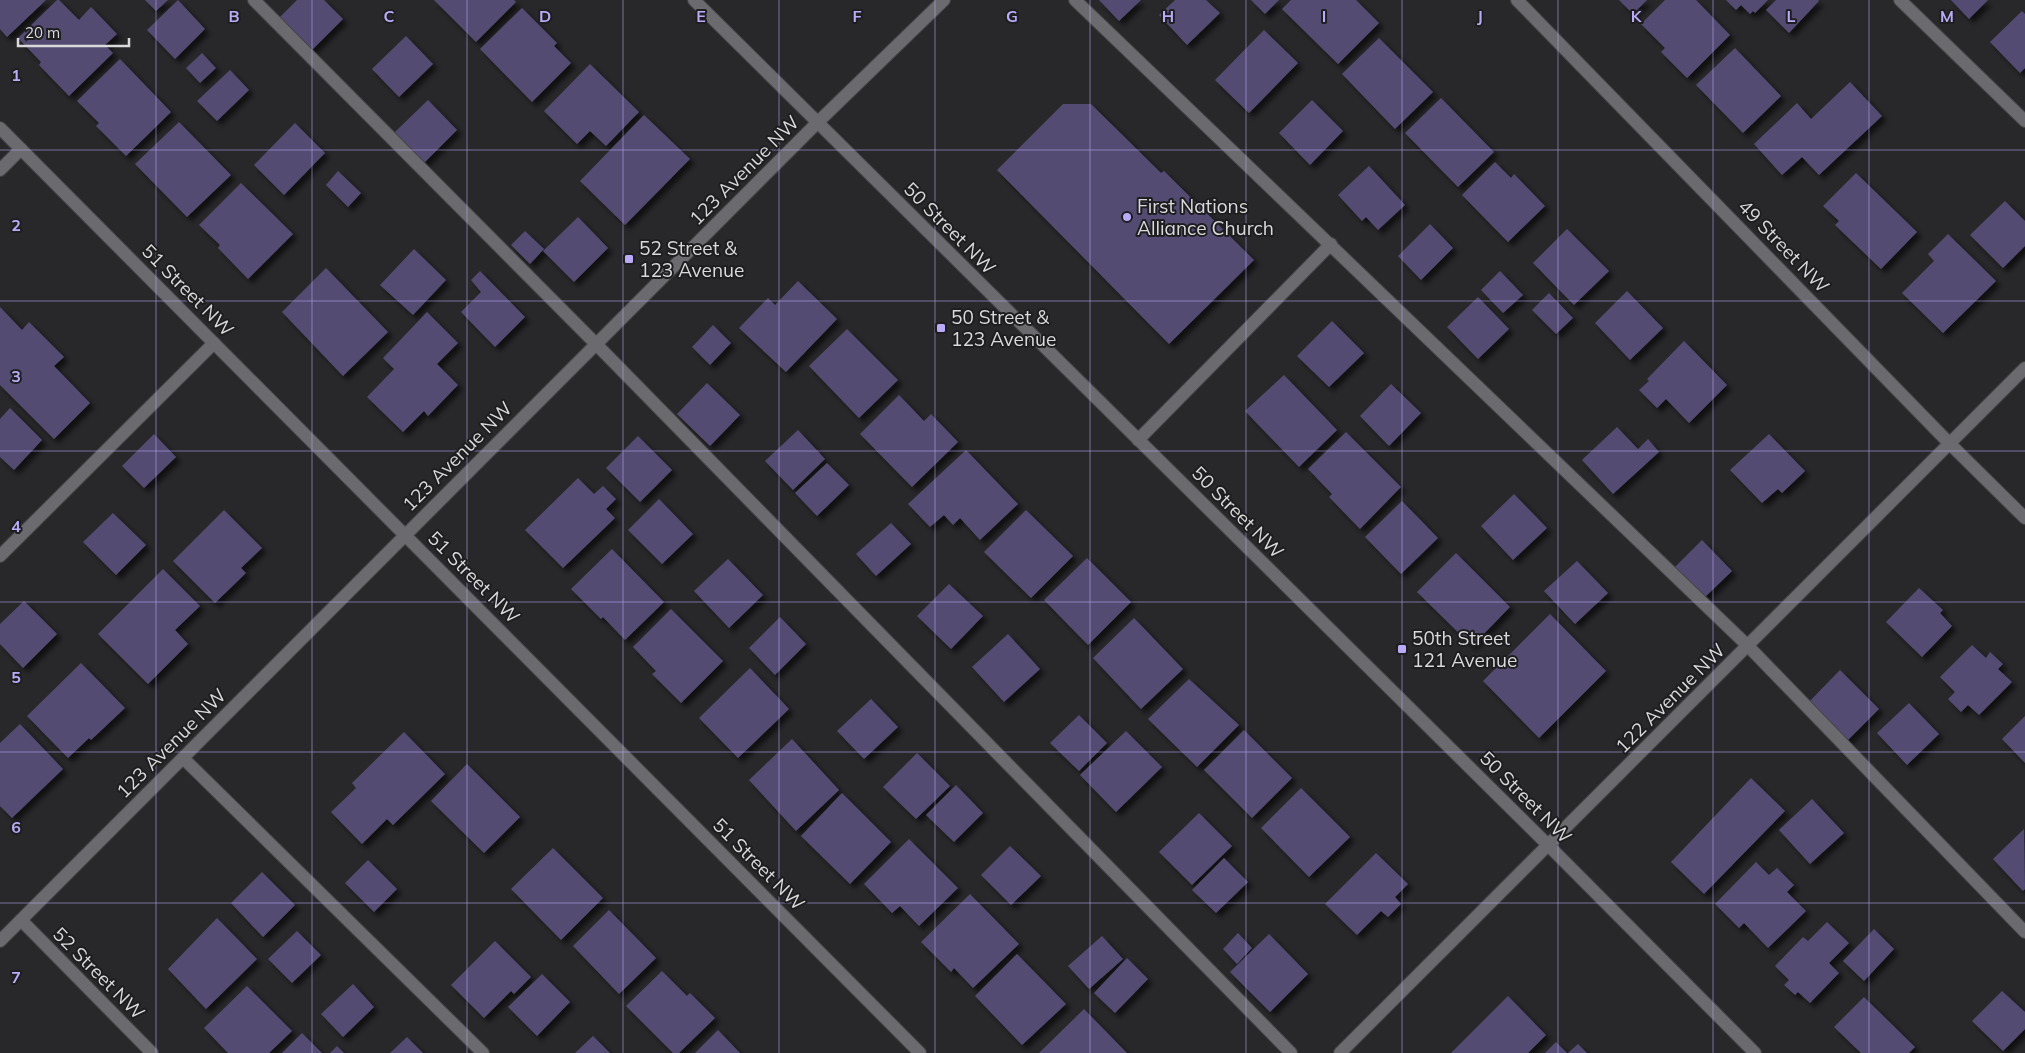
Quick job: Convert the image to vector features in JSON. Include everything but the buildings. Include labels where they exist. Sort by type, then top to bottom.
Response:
[{"type":"street","points":[[254,0],[596,344],[1291,1053]]},
{"type":"street","name":"50 Street NW","points":[[694,0],[1549,846],[1754,1053]]},
{"type":"street","name":"123 Avenue NW","points":[[0,941],[817,123],[944,0]]},
{"type":"street","points":[[1075,0],[1748,646],[2025,932]]},
{"type":"street","name":"49 Street NW","points":[[1517,0],[1950,444],[2025,518]]},
{"type":"street","points":[[1900,0],[2025,121]]},
{"type":"street","name":"51 Street NW","points":[[0,128],[920,1053]]},
{"type":"street","points":[[0,170],[21,149]]},
{"type":"street","points":[[1138,440],[1331,244]]},
{"type":"street","points":[[0,556],[214,343]]},
{"type":"street","name":"122 Avenue NW","points":[[1340,1053],[2025,368]]},
{"type":"street","points":[[183,758],[483,1053]]},
{"type":"street","name":"52 Street NW","points":[[20,920],[152,1053]]},
{"type":"place","name":"First Nations Alliance Church","points":[[1127,217]]},
{"type":"place","name":"52 Street & 123 Avenue","points":[[629,259]]},
{"type":"place","name":"50 Street & 123 Avenue","points":[[941,328]]},
{"type":"place","name":"50th Street 121 Avenue","points":[[1402,649]]}]
